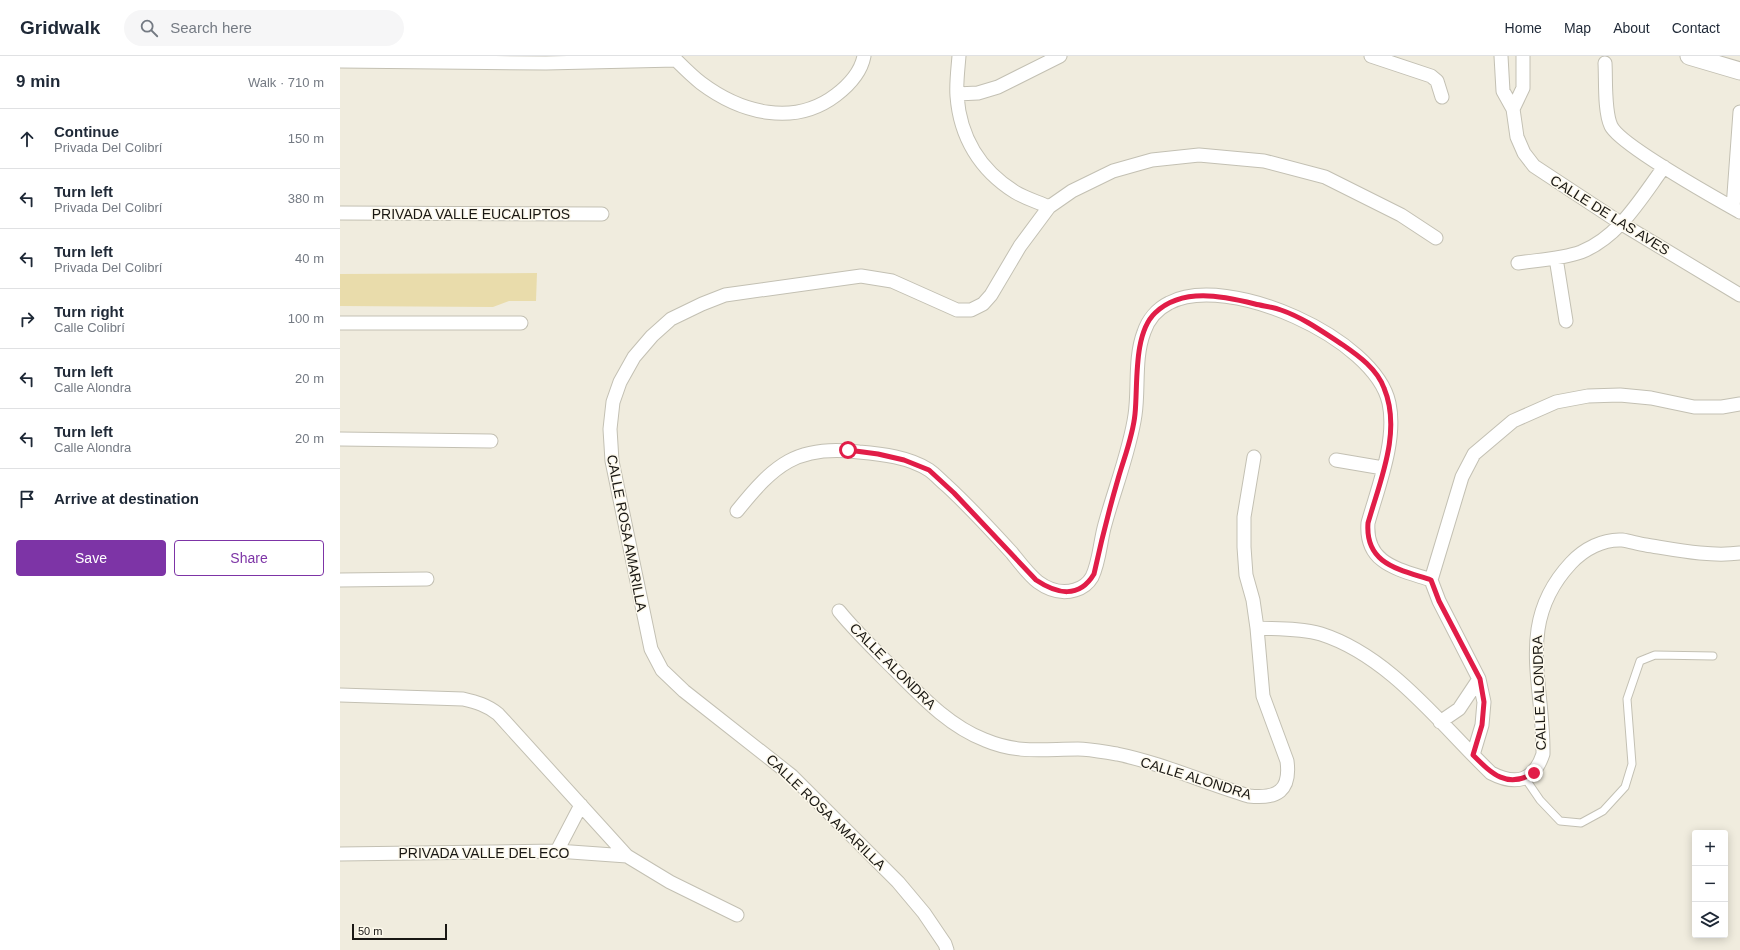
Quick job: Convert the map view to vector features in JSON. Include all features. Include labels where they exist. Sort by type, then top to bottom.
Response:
[{"type":"street","points":[[346,59],[546,60],[675,58],[701,83],[739,106],[763,113],[784,114],[808,110],[829,100],[847,87],[858,72],[864,56]]},
{"type":"street","points":[[959,56],[957,94],[960,120],[969,142],[980,162],[995,177],[1016,192],[1049,207]]},
{"type":"street","points":[[957,94],[978,92],[998,87],[1060,56]]},
{"type":"street","points":[[1371,56],[1432,76],[1437,81],[1442,97]]},
{"type":"street","points":[[1689,56],[1740,71]]},
{"type":"street","points":[[1501,58],[1523,57],[1523,88],[1513,109]]},
{"type":"street","name":"CALLE DE LAS AVES","points":[[1501,58],[1504,91],[1513,109],[1517,137],[1524,153],[1534,166],[1622,224],[1740,295]]},
{"type":"street","points":[[1604,62],[1608,118],[1616,134],[1664,167],[1737,210],[1740,112]]},
{"type":"street","name":"CALLE ROSA AMARILLA","points":[[947,950],[945,944],[924,913],[898,882],[792,776],[684,691],[662,670],[650,649],[612,461],[610,429],[613,402],[620,382],[634,357],[652,336],[671,319],[725,295],[861,276],[892,281],[956,310],[971,310],[983,304],[991,295],[1020,246],[1049,207],[1072,191],[1113,171],[1152,160],[1199,154],[1264,161],[1325,177],[1401,215],[1436,238]]},
{"type":"street","points":[[1518,263],[1556,258],[1581,252],[1598,243],[1622,224],[1664,167]]},
{"type":"street","name":"PRIVADA VALLE EUCALIPTOS","points":[[340,213],[602,214]]},
{"type":"street","points":[[1556,258],[1566,321]]},
{"type":"street","points":[[737,511],[757,485],[777,467],[802,454],[848,450],[891,457],[904,460],[929,470],[954,493],[1036,580],[1047,587],[1058,591],[1072,591],[1082,588],[1089,582],[1094,574],[1106,520],[1131,437],[1135,416],[1140,345],[1143,333],[1155,313],[1169,303],[1183,298],[1222,296],[1281,310],[1316,326],[1360,357],[1374,370],[1384,386],[1389,403],[1391,423],[1390,440],[1368,523],[1367,537],[1371,548],[1382,561],[1397,569],[1431,580]]},
{"type":"street","points":[[340,323],[521,323]]},
{"type":"street","points":[[1473,755],[1482,725],[1484,702],[1480,679],[1439,601],[1431,580],[1462,478],[1474,454],[1513,421],[1556,402],[1588,396],[1620,395],[1643,397],[1694,407],[1722,407],[1740,404]]},
{"type":"street","points":[[340,438],[492,441]]},
{"type":"street","name":"CALLE ALONDRA","points":[[838,611],[856,632],[927,702],[957,725],[985,740],[1009,748],[1036,751],[1079,749],[1116,754],[1146,761],[1243,794],[1263,798],[1274,795],[1282,790],[1287,780],[1288,771],[1287,761],[1263,696],[1257,628],[1253,600],[1246,575],[1244,517],[1254,457]]},
{"type":"street","points":[[1336,460],[1383,468]]},
{"type":"street","name":"CALLE ALONDRA","points":[[1525,778],[1534,773],[1543,754],[1535,650],[1540,614],[1548,594],[1562,572],[1576,557],[1591,547],[1606,542],[1622,540],[1712,554],[1740,552]]},
{"type":"street","points":[[340,580],[427,579]]},
{"type":"street","points":[[1257,628],[1304,631],[1320,634],[1342,643],[1362,654],[1390,673],[1491,773],[1502,779],[1513,780],[1525,778]]},
{"type":"street","points":[[1440,722],[1459,709],[1480,679]]},
{"type":"street","points":[[340,695],[462,699],[478,702],[489,707],[498,714],[627,856],[670,882],[737,915]]},
{"type":"street","points":[[557,851],[581,804]]},
{"type":"street","name":"PRIVADA VALLE DEL ECO","points":[[340,854],[557,851],[627,856]]},
{"type":"lane","points":[[1525,778],[1540,800],[1560,821],[1582,823],[1603,811],[1625,787],[1632,764],[1627,699],[1640,661],[1655,655],[1713,656]]},
{"type":"shaded area","points":[[537,273],[536,301],[509,301],[493,307],[340,306],[340,274]]},
{"type":"route","points":[[848,450],[878,454],[904,460],[929,470],[1001,541],[1036,580],[1047,587],[1058,591],[1072,591],[1082,588],[1089,582],[1094,574],[1106,520],[1131,437],[1135,416],[1140,345],[1148,322],[1155,313],[1169,303],[1183,298],[1222,296],[1281,310],[1316,326],[1360,357],[1374,370],[1384,386],[1389,403],[1391,423],[1390,440],[1368,523],[1367,537],[1371,548],[1382,561],[1397,569],[1431,580],[1439,601],[1480,679],[1484,702],[1482,725],[1473,755],[1491,773],[1502,779],[1513,780],[1525,778],[1534,773]]}]
